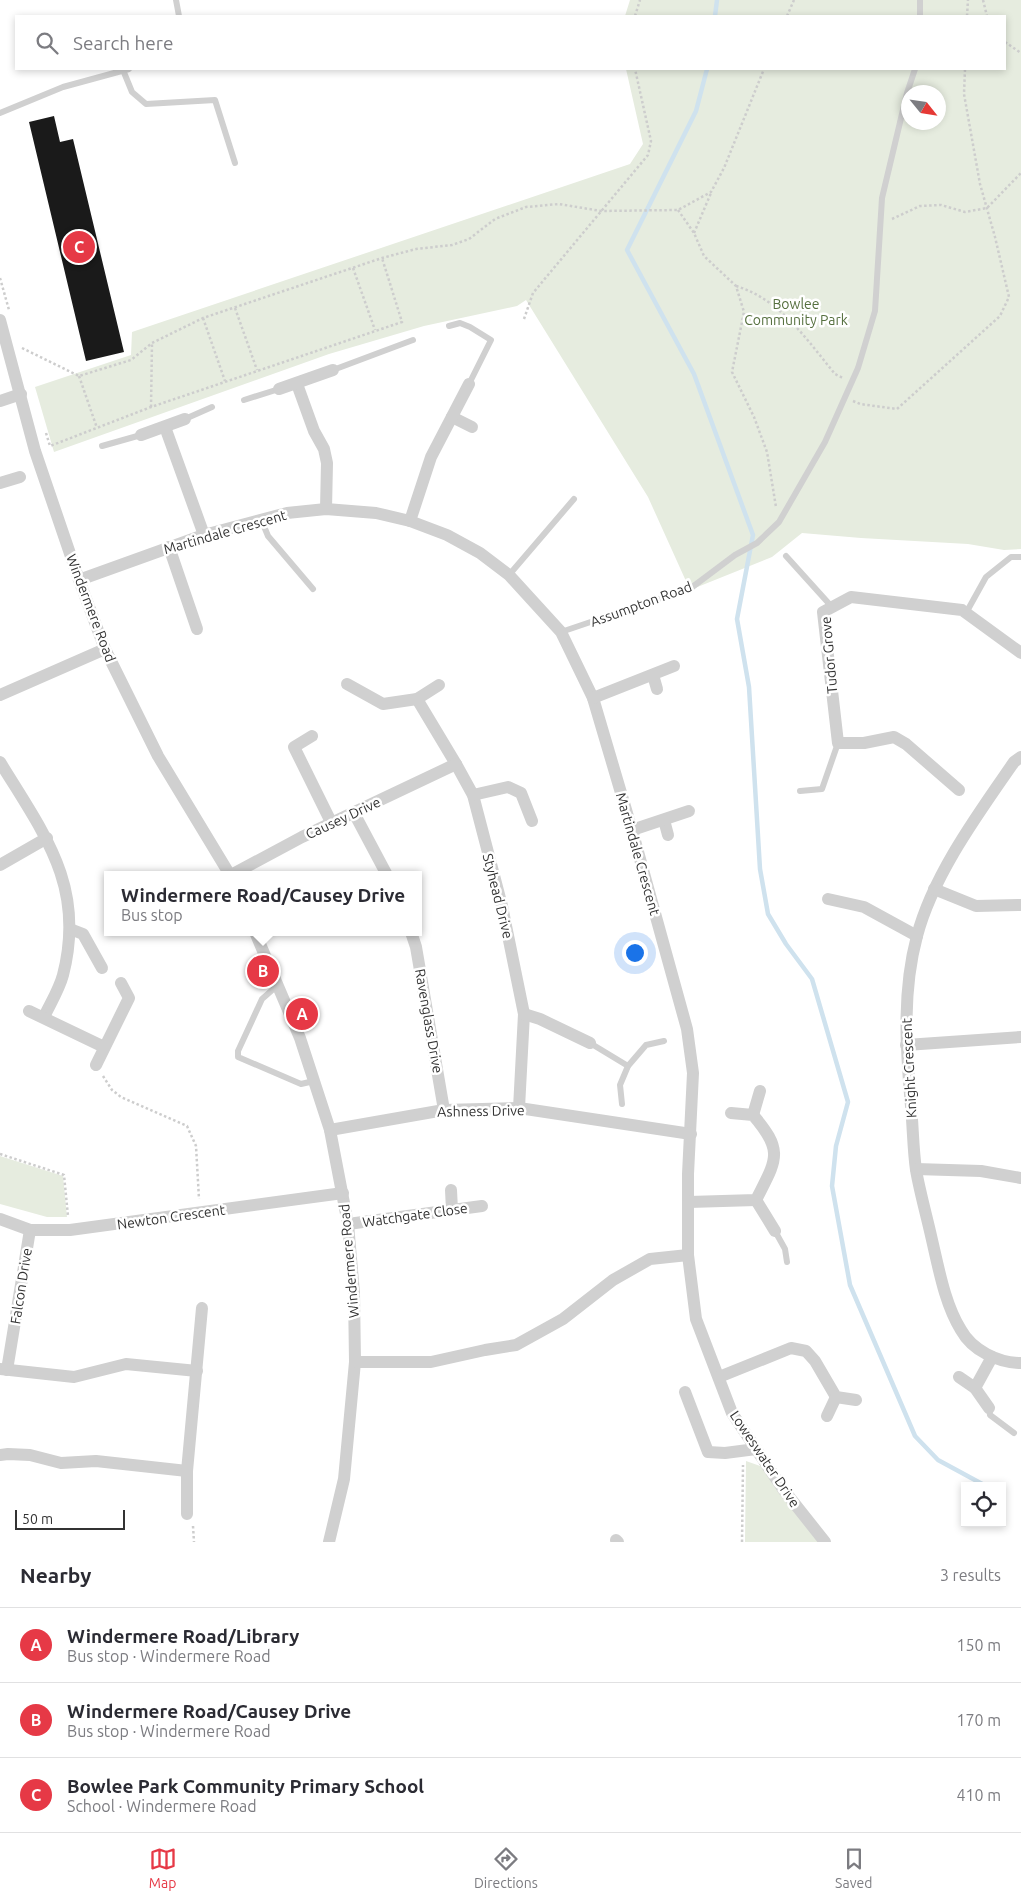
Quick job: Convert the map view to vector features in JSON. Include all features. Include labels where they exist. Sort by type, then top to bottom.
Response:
[{"type":"street","name":"Windermere Road","points":[[0,320],[35,451],[78,580],[104,650],[158,756],[228,871]]},
{"type":"street","points":[[279,388],[296,384],[333,370]]},
{"type":"street","points":[[296,384],[314,431],[324,449],[328,463],[326,509]]},
{"type":"street","points":[[410,521],[431,457],[469,384]]},
{"type":"street","points":[[0,401],[21,394]]},
{"type":"street","points":[[452,417],[472,427]]},
{"type":"street","points":[[141,435],[185,419]]},
{"type":"street","points":[[164,427],[204,535]]},
{"type":"street","points":[[0,483],[20,477]]},
{"type":"street","name":"Martindale Crescent","points":[[78,580],[204,535],[261,519],[288,513],[326,509],[376,513],[410,521],[447,535],[480,553],[508,575],[562,632],[592,698],[632,830],[687,1029],[693,1073],[688,1174],[688,1255]]},
{"type":"street","points":[[169,547],[196,629]]},
{"type":"street","name":"Tudor Grove","points":[[838,743],[823,612],[851,597],[962,610],[1021,653]]},
{"type":"street","points":[[0,695],[104,650]]},
{"type":"street","points":[[592,698],[674,666]]},
{"type":"street","points":[[653,675],[657,689]]},
{"type":"street","points":[[347,684],[383,704],[417,699],[439,685]]},
{"type":"street","name":"Styhead Drive","points":[[417,699],[473,795],[502,906],[524,1014],[519,1108]]},
{"type":"street","points":[[312,736],[294,746],[332,824]]},
{"type":"street","points":[[838,743],[864,743],[894,737],[906,744],[959,790]]},
{"type":"street","name":"Knight Crescent","points":[[1021,757],[1014,762],[977,816],[934,889],[917,936],[906,999],[906,1045],[916,1169],[950,1308],[961,1331],[973,1345],[992,1357],[1013,1363],[1021,1363]]},
{"type":"street","points":[[0,762],[47,838],[57,860],[67,896],[70,929],[62,976],[44,1018]]},
{"type":"street","name":"Causey Drive","points":[[238,871],[456,764]]},
{"type":"street","points":[[473,795],[508,787],[521,793],[532,821]]},
{"type":"street","points":[[632,830],[689,811]]},
{"type":"street","points":[[354,813],[385,871]]},
{"type":"street","points":[[664,820],[668,835]]},
{"type":"street","points":[[0,865],[47,838]]},
{"type":"street","points":[[934,889],[976,906],[1021,905]]},
{"type":"street","points":[[828,899],[864,907],[917,936]]},
{"type":"street","points":[[70,929],[83,934],[102,968]]},
{"type":"street","name":"Windermere Road","points":[[257,936],[300,1038],[330,1130],[348,1224],[354,1293],[355,1362],[344,1479],[328,1542]]},
{"type":"street","name":"Ravenglass Drive","points":[[412,936],[416,947],[444,1110]]},
{"type":"street","points":[[96,1065],[129,998],[121,983]]},
{"type":"street","points":[[29,1011],[104,1047]]},
{"type":"street","points":[[524,1014],[540,1019],[590,1043]]},
{"type":"street","points":[[906,1045],[1021,1036]]},
{"type":"street","points":[[753,1115],[760,1091]]},
{"type":"street","name":"Ashness Drive","points":[[330,1130],[444,1110],[519,1108],[691,1134]]},
{"type":"street","points":[[731,1113],[753,1115],[767,1131],[775,1147],[773,1166],[756,1200]]},
{"type":"street","points":[[916,1169],[981,1171],[1021,1178]]},
{"type":"street","points":[[451,1190],[452,1210]]},
{"type":"street","name":"Newton Crescent","points":[[0,1219],[30,1230],[70,1230],[343,1193]]},
{"type":"street","points":[[689,1202],[756,1200]]},
{"type":"street","points":[[756,1200],[775,1231]]},
{"type":"street","name":"Watchgate Close","points":[[348,1224],[482,1206]]},
{"type":"street","name":"Falcon Drive","points":[[3,1370],[30,1230]]},
{"type":"street","points":[[355,1362],[431,1362],[516,1345],[563,1320],[613,1280],[650,1259],[688,1255]]},
{"type":"street","name":"Loweswater Drive","points":[[688,1255],[696,1319],[732,1413],[783,1489],[825,1542]]},
{"type":"street","points":[[187,1514],[188,1471],[202,1308]]},
{"type":"street","points":[[719,1377],[791,1348],[806,1351],[815,1361],[836,1397]]},
{"type":"street","points":[[975,1388],[992,1357]]},
{"type":"street","points":[[3,1370],[74,1377],[126,1364],[197,1371]]},
{"type":"street","points":[[959,1377],[975,1388],[989,1408]]},
{"type":"street","points":[[685,1392],[708,1452],[725,1453],[756,1449]]},
{"type":"street","points":[[836,1397],[856,1400]]},
{"type":"street","points":[[827,1416],[836,1397]]},
{"type":"street","points":[[0,1455],[30,1455],[61,1463],[96,1461],[188,1471]]},
{"type":"lane","points":[[176,0],[179,15]]},
{"type":"lane","points":[[920,0],[920,15]]},
{"type":"lane","points":[[0,113],[63,88],[126,70],[132,92],[146,104],[215,100],[235,163]]},
{"type":"lane","name":"Assumpton Road","points":[[562,632],[691,588],[757,543],[779,522],[825,442],[858,368],[875,310],[882,198],[915,70]]},
{"type":"lane","points":[[449,326],[460,323],[492,340],[469,384]]},
{"type":"lane","points":[[333,370],[413,340]]},
{"type":"lane","points":[[244,400],[279,388]]},
{"type":"lane","points":[[185,419],[212,407]]},
{"type":"lane","points":[[102,446],[141,435]]},
{"type":"lane","points":[[508,575],[574,499]]},
{"type":"lane","points":[[261,519],[268,536],[313,589]]},
{"type":"lane","points":[[786,556],[832,607]]},
{"type":"lane","points":[[966,613],[986,577],[1011,557],[1021,557]]},
{"type":"lane","points":[[800,791],[822,789],[838,743]]},
{"type":"lane","points":[[278,985],[262,998],[238,1051],[238,1057],[301,1084],[314,1081]]},
{"type":"lane","points":[[622,1104],[620,1085],[628,1066],[646,1046],[664,1041]]},
{"type":"lane","points":[[590,1043],[628,1066]]},
{"type":"lane","points":[[775,1231],[785,1249],[787,1262]]},
{"type":"lane","points":[[989,1408],[990,1415],[1014,1433]]},
{"type":"path","points":[[635,15],[640,0]]},
{"type":"path","points":[[787,15],[794,0]]},
{"type":"path","points":[[967,15],[968,0]]},
{"type":"path","points":[[983,0],[987,15]]},
{"type":"path","points":[[1006,43],[1021,53]]},
{"type":"path","points":[[524,319],[534,293],[648,155],[651,142],[635,70]]},
{"type":"path","points":[[694,233],[724,168],[764,70]]},
{"type":"path","points":[[844,397],[860,404],[897,410],[1000,316],[1009,297],[996,237],[980,184],[964,94],[965,70]]},
{"type":"path","points":[[881,224],[920,206],[940,206],[965,212],[987,208],[1021,172]]},
{"type":"path","points":[[19,347],[79,376],[131,360],[152,343],[203,318],[382,258],[416,249],[452,245],[469,238],[494,219],[526,207],[559,204],[601,211],[678,210],[712,192]]},
{"type":"path","points":[[678,210],[694,233],[704,256],[736,286],[751,290],[791,320],[835,374],[851,382]]},
{"type":"path","points":[[50,446],[151,407],[402,322],[382,258]]},
{"type":"path","points":[[352,268],[375,330]]},
{"type":"path","points":[[736,286],[744,312],[732,372],[754,416],[767,452],[779,522]]},
{"type":"path","points":[[234,308],[257,370]]},
{"type":"path","points":[[203,318],[225,381]]},
{"type":"path","points":[[151,407],[152,343]]},
{"type":"path","points":[[79,376],[97,428]]},
{"type":"path","points":[[96,1065],[112,1090],[121,1097],[187,1126],[196,1146],[200,1213]]},
{"type":"path","points":[[0,1154],[64,1175],[70,1230]]},
{"type":"path","points":[[742,1542],[743,1451]]},
{"type":"green space","name":"Bowlee Community Park","points":[[630,0],[1021,0],[1021,549],[1004,550],[968,544],[802,533],[772,557],[690,590],[648,497],[526,300],[517,306],[424,326],[329,354],[54,452],[35,387],[131,355],[132,332],[630,164],[643,144],[626,70],[1006,70],[1006,15],[625,15]]},
{"type":"green space","points":[[0,1156],[63,1176],[67,1217],[47,1217],[0,1204]]},
{"type":"green space","points":[[746,1461],[763,1467],[820,1542],[745,1542]]},
{"type":"building","points":[[54,116],[60,142],[73,139],[124,352],[86,361],[29,122]]},
{"type":"waterway","points":[[715,15],[717,0]]},
{"type":"waterway","points":[[707,70],[696,111],[627,250],[694,374],[753,535],[737,619],[749,687],[760,869],[768,914],[786,944],[812,979],[848,1102],[836,1146],[832,1186],[850,1285],[915,1436],[938,1460],[979,1482]]},
{"type":"place","name":"Bowlee Park Community Primary School","points":[[79,247]]},
{"type":"place","name":"Windermere Road/Causey Drive","points":[[263,971]]},
{"type":"place","name":"Windermere Road/Library","points":[[302,1014]]}]
